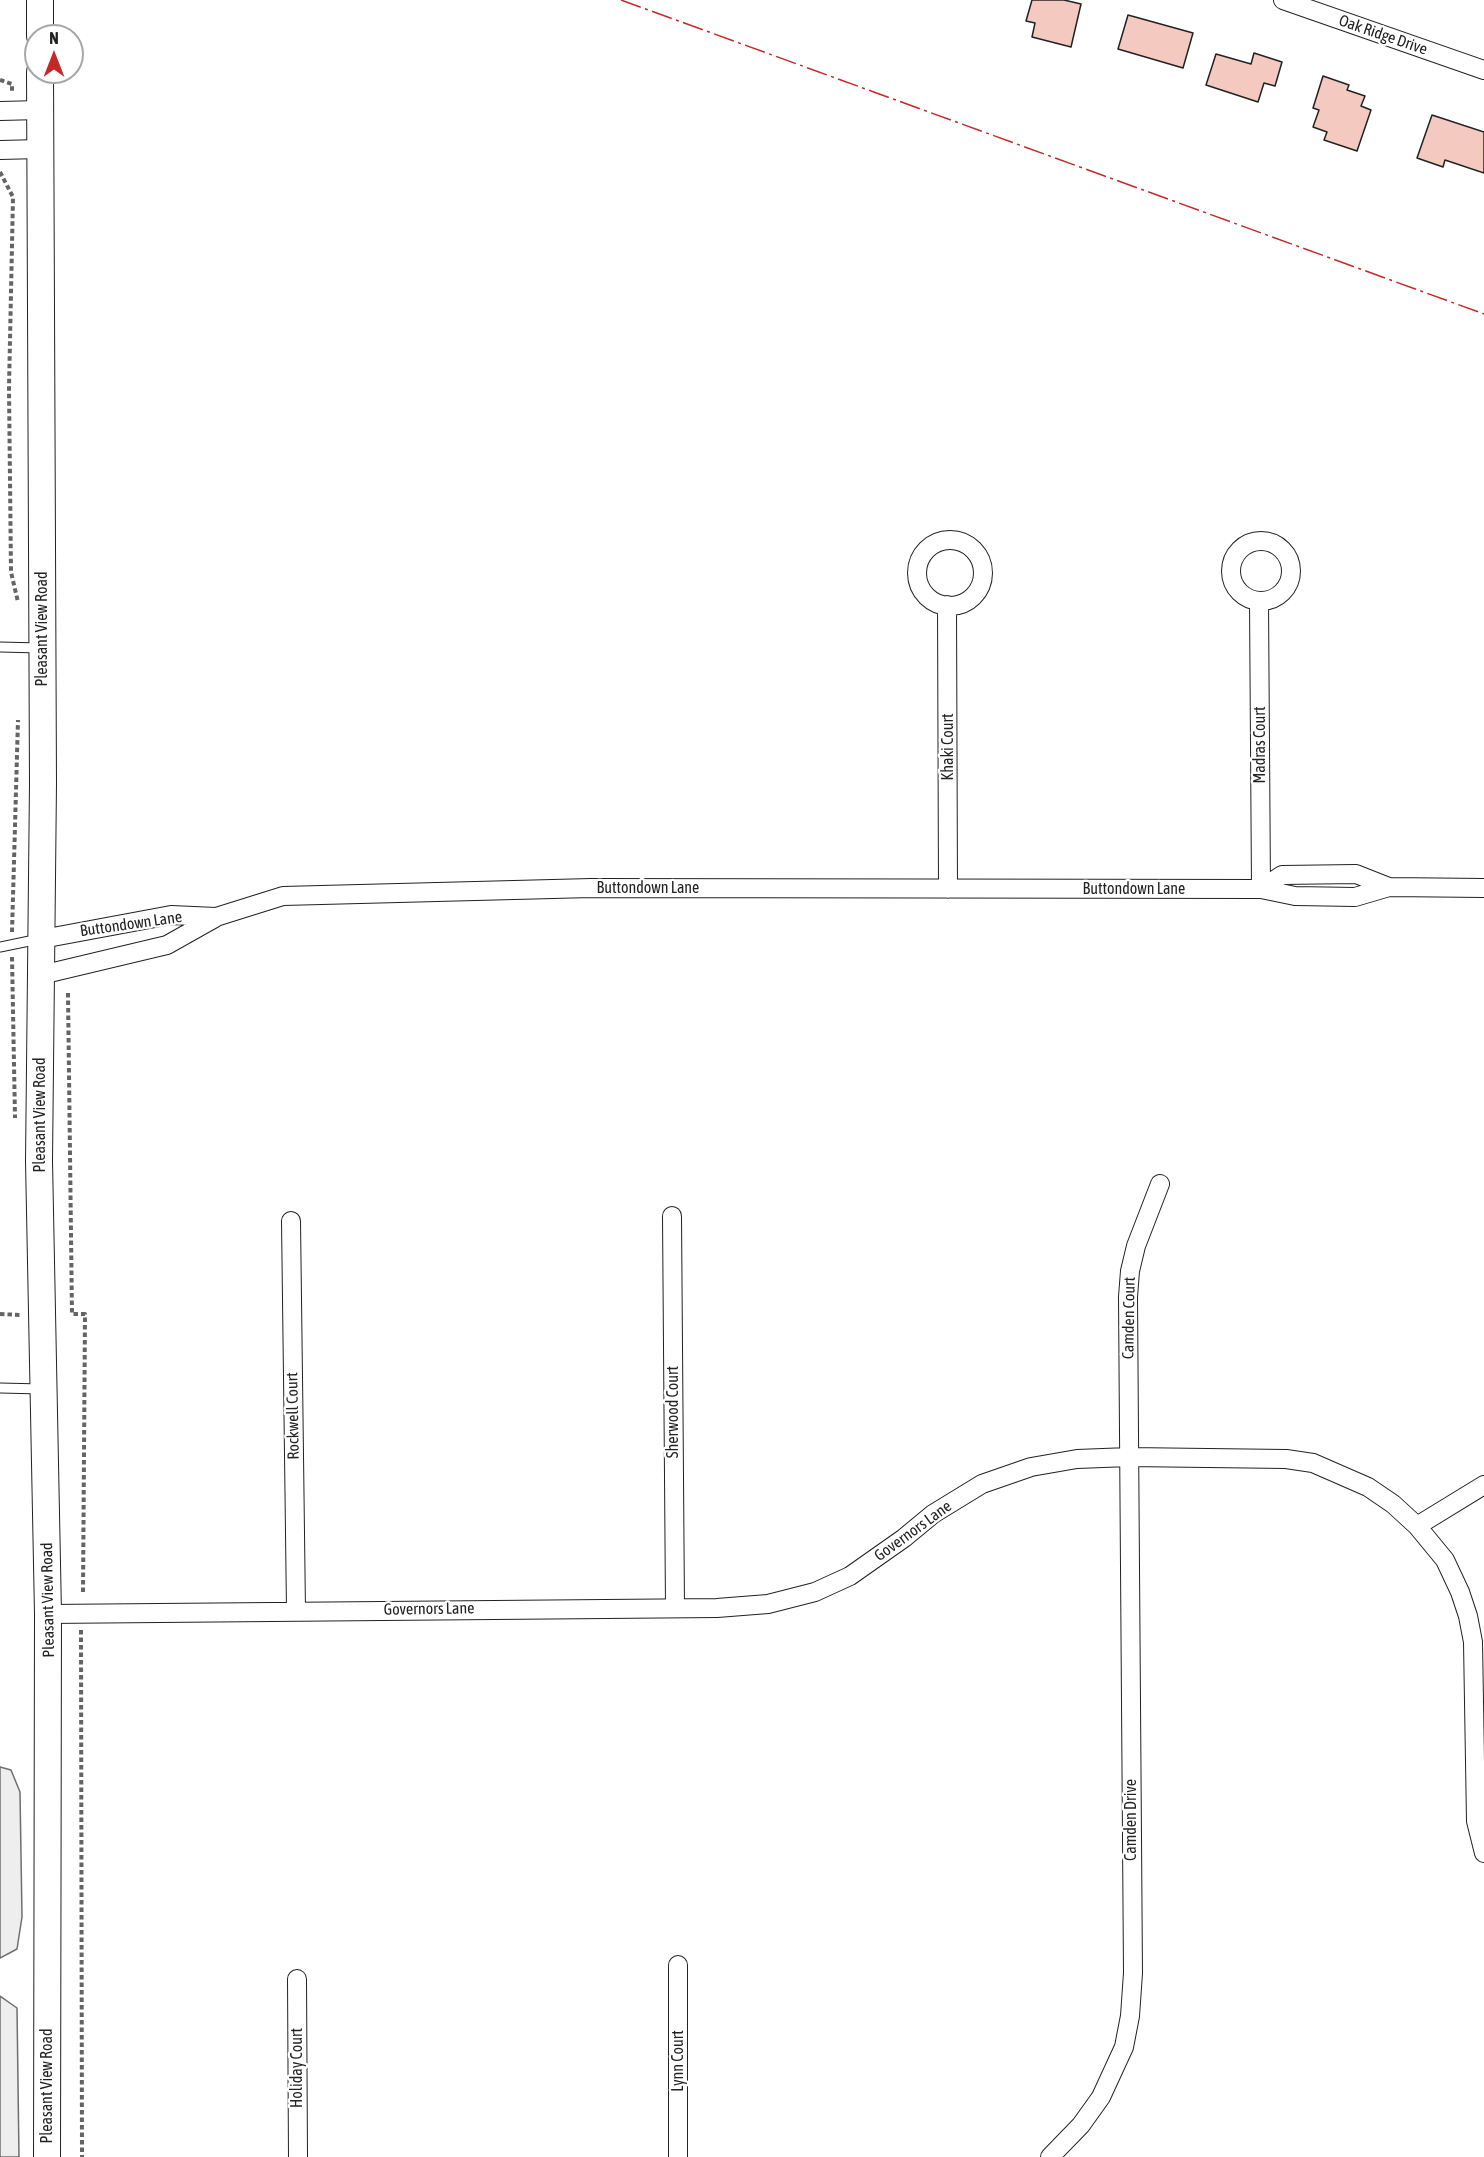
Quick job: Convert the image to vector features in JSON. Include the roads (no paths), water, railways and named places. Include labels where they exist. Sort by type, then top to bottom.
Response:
[{"type":"main road","points":[[40,0],[40,24]]},
{"type":"main road","name":"Pleasant View Road","points":[[40,84],[43,648],[39,1161],[48,1614],[47,2157]]},
{"type":"street","name":"Oak Ridge Drive","points":[[1283,0],[1484,70]]},
{"type":"street","points":[[0,111],[40,110]]},
{"type":"street","points":[[0,150],[40,149]]},
{"type":"street","name":"Madras Court","points":[[1259,601],[1261,889]]},
{"type":"street","name":"Khaki Court","points":[[947,605],[948,889]]},
{"type":"street","name":"Buttondown Lane","points":[[42,939],[171,915],[216,917],[283,896],[591,888],[1261,889],[1295,896],[1355,897],[1389,887],[1484,888]]},
{"type":"street","points":[[41,975],[167,945],[216,917]]},
{"type":"street","name":"Camden Court","points":[[1129,1457],[1128,1297],[1130,1271],[1136,1246],[1160,1184]]},
{"type":"street","name":"Sherwood Court","points":[[672,1216],[675,1607]]},
{"type":"street","name":"Rockwell Court","points":[[291,1221],[296,1611]]},
{"type":"street","name":"Governors Lane","points":[[48,1614],[717,1608],[768,1604],[815,1592],[850,1576],[904,1538],[933,1514],[982,1484],[1031,1467],[1077,1459],[1129,1457],[1286,1459],[1313,1463],[1368,1486],[1393,1504],[1417,1526],[1445,1560],[1460,1592],[1473,1642],[1479,1731],[1476,1821],[1484,1853]]},
{"type":"street","name":"Camden Drive","points":[[1052,2157],[1081,2125],[1112,2078],[1124,2047],[1130,2016],[1133,1973],[1129,1457]]},
{"type":"street","points":[[1417,1526],[1484,1485]]},
{"type":"street","name":"Lynn Court","points":[[678,1965],[678,2157]]},
{"type":"street","name":"Holiday Court","points":[[297,1979],[298,2157]]},
{"type":"lane","points":[[0,647],[43,648]]},
{"type":"lane","points":[[0,947],[42,939]]},
{"type":"lane","points":[[0,1388],[44,1389]]}]
